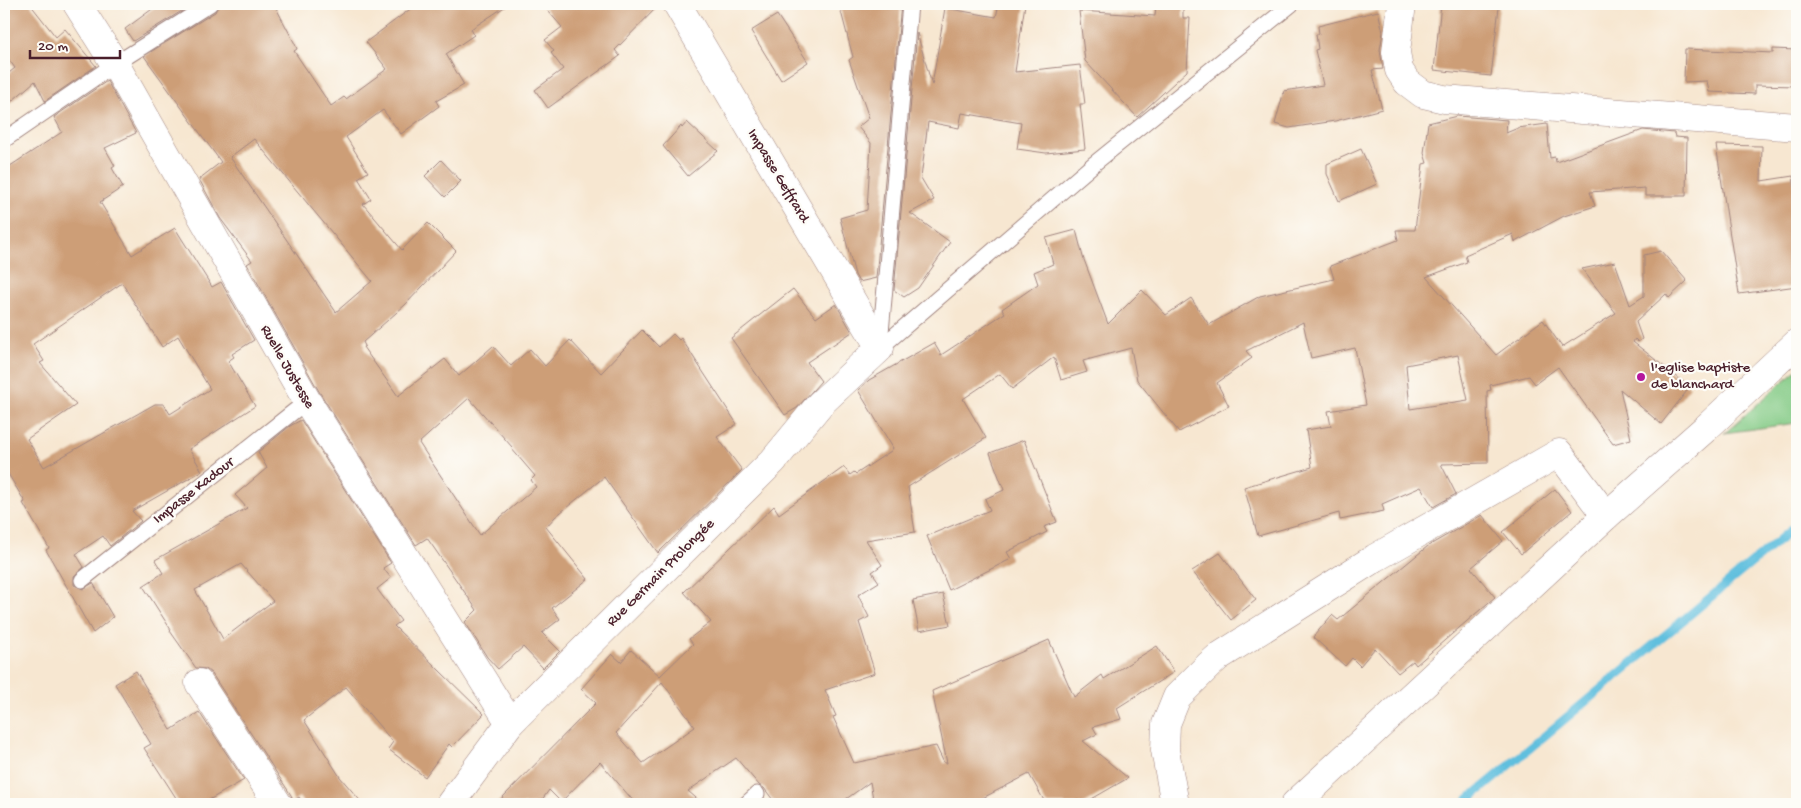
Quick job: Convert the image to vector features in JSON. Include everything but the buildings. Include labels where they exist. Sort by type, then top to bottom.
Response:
[{"type":"street","name":"Ruelle Justesse","points":[[77,4],[115,64],[307,401],[510,723]]},
{"type":"street","name":"Impasse Geffrard","points":[[677,4],[880,348]]},
{"type":"street","points":[[1402,4],[1396,52],[1398,70],[1407,82],[1423,94],[1444,99],[1797,127]]},
{"type":"street","points":[[1295,804],[1606,516],[1706,428],[1797,343]]},
{"type":"street","name":"Rue Germain Prolongée","points":[[450,804],[510,723],[773,461],[820,404],[880,348]]},
{"type":"street","points":[[1175,804],[1164,750],[1166,724],[1177,698],[1218,657],[1375,558],[1559,453],[1606,516]]},
{"type":"street","points":[[199,683],[278,804]]},
{"type":"lane","points":[[4,140],[115,64],[210,4]]},
{"type":"lane","points":[[880,348],[910,4]]},
{"type":"lane","points":[[880,348],[1095,163],[1292,4]]},
{"type":"lane","name":"Impasse Kadour","points":[[82,580],[307,401]]},
{"type":"green space","points":[[1797,369],[1797,423],[1725,433]]},
{"type":"waterway","points":[[1463,804],[1797,525]]},
{"type":"place","name":"l'eglise baptiste de blanchard","points":[[1641,377]]}]
